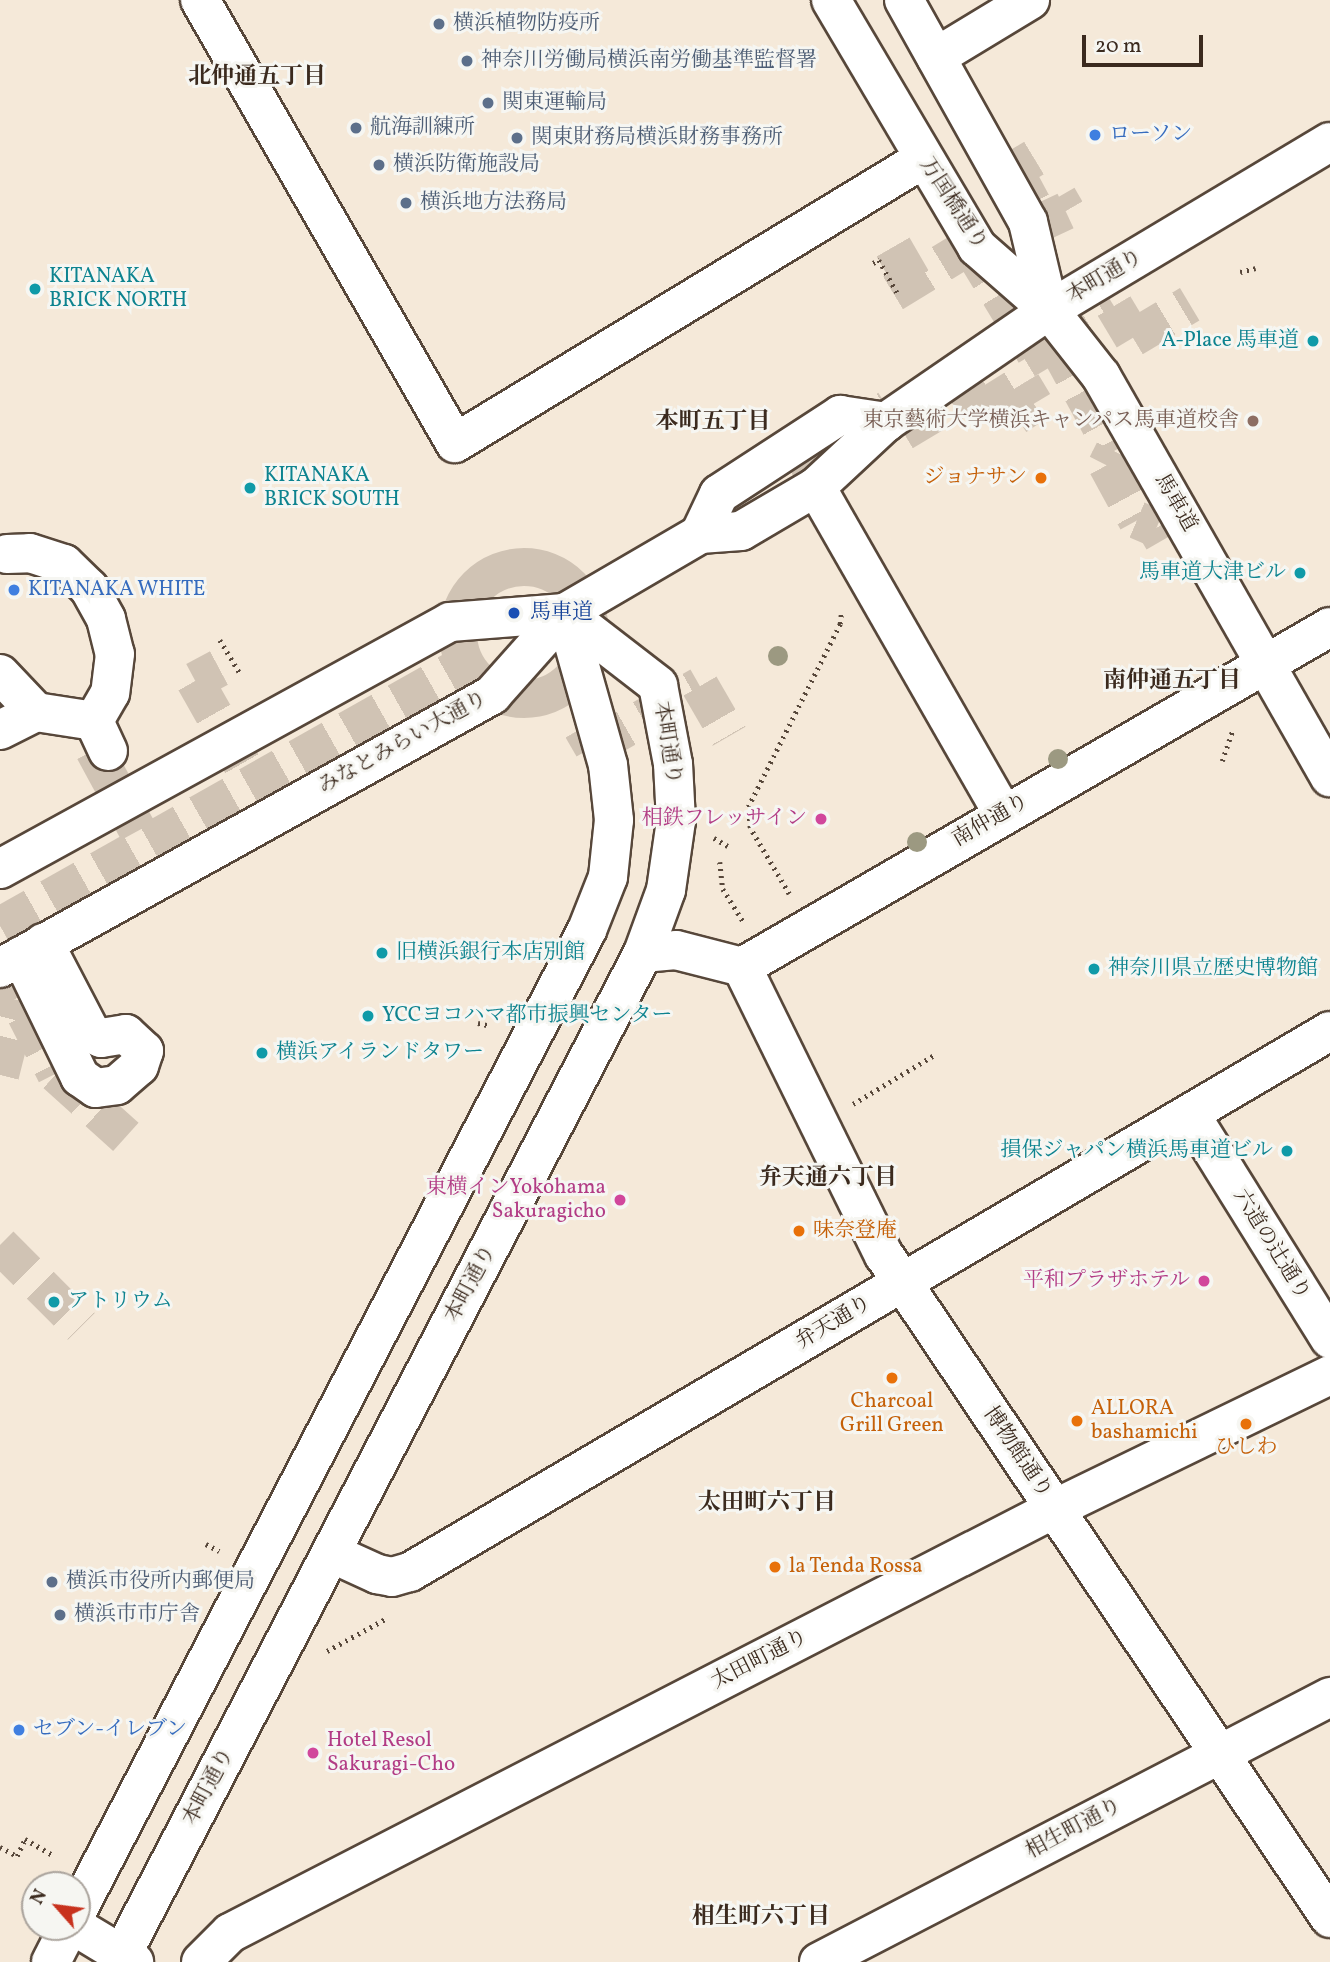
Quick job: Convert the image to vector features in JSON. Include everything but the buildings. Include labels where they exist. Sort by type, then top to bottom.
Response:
[{"type":"main road","points":[[200,0],[455,443],[923,159]]},
{"type":"main road","name":"万国橋通り","points":[[831,0],[977,247],[1049,310]]},
{"type":"main road","points":[[904,0],[1028,222],[1049,310]]},
{"type":"main road","points":[[936,57],[1030,0]]},
{"type":"main road","name":"本町通り","points":[[125,1959],[331,1553],[643,953],[666,890],[676,821],[673,764],[658,685],[565,613],[700,534],[741,531],[816,487],[886,422],[1049,310],[1330,142]]},
{"type":"main road","name":"馬車道","points":[[1049,310],[1101,376],[1330,777]]},
{"type":"main road","points":[[700,534],[719,494],[841,415],[886,422]]},
{"type":"main road","points":[[816,487],[1003,813]]},
{"type":"main road","points":[[0,674],[36,712],[101,736],[115,654],[107,619],[89,588],[64,564],[30,553],[7,554]]},
{"type":"main road","points":[[0,869],[450,622],[565,613],[608,765],[614,820],[608,877],[587,930],[91,1884]]},
{"type":"main road","name":"みなとみらい大通り","points":[[22,956],[492,695],[565,613]]},
{"type":"main road","name":"南仲通り","points":[[747,950],[1003,813],[1330,627]]},
{"type":"main road","points":[[0,730],[36,712]]},
{"type":"main road","points":[[643,953],[747,950]]},
{"type":"main road","name":"博物館通り","points":[[747,950],[884,1255],[1219,1754],[1327,1908]]},
{"type":"main road","name":"弁天通り","points":[[331,1553],[377,1574],[392,1577],[410,1572],[1330,1031]]},
{"type":"main road","name":"六道の辻通り","points":[[1190,1114],[1330,1339]]},
{"type":"main road","name":"太田町通り","points":[[201,1962],[230,1933],[1054,1509],[1330,1375]]},
{"type":"main road","name":"相生町通り","points":[[819,1962],[1330,1697]]},
{"type":"main road","points":[[91,1937],[125,1959]]},
{"type":"main road","points":[[51,1962],[62,1941]]},
{"type":"path","points":[[873,263],[879,260],[899,296]]},
{"type":"path","points":[[1240,272],[1256,268]]},
{"type":"path","points":[[797,906],[750,828],[748,807],[840,624],[843,600]]},
{"type":"path","points":[[220,640],[241,676]]},
{"type":"path","points":[[1222,761],[1233,728]]},
{"type":"path","points":[[720,862],[723,889],[747,950]]},
{"type":"path","points":[[859,1100],[936,1054]]},
{"type":"path","points":[[313,1658],[399,1612]]},
{"type":"path","points":[[0,1847],[17,1856],[25,1839],[53,1855]]},
{"type":"tunnel","points":[[1034,158],[1014,170],[1036,211]]},
{"type":"tunnel","points":[[1042,222],[1066,211],[1058,197]]},
{"type":"tunnel","points":[[893,293],[970,246],[1035,353]]},
{"type":"tunnel","points":[[893,247],[913,281]]},
{"type":"tunnel","points":[[1055,342],[1114,306],[1133,338],[1190,304]]},
{"type":"tunnel","points":[[1025,360],[1055,342],[1114,451],[1107,465],[1137,520],[1156,528],[1163,540]]},
{"type":"tunnel","points":[[789,469],[888,409],[903,432],[995,377]]},
{"type":"tunnel","points":[[982,409],[1022,384],[1034,404],[1016,416]]},
{"type":"tunnel","points":[[524,567],[549,572],[571,586],[585,608],[590,633],[585,658],[571,680],[549,694],[524,699],[499,694],[477,680],[463,658],[458,633],[463,608],[477,586],[499,572],[524,567]]},
{"type":"tunnel","points":[[0,926],[465,664]]},
{"type":"tunnel","points":[[219,668],[195,681],[246,771]]},
{"type":"tunnel","points":[[582,728],[593,747],[700,686],[729,736]]},
{"type":"tunnel","points":[[94,750],[138,831]]},
{"type":"tunnel","points":[[0,964],[56,1074],[126,1137]]},
{"type":"tunnel","points":[[0,1075],[19,1000]]},
{"type":"tunnel","points":[[0,1245],[81,1326]]},
{"type":"place","name":"横浜植物防疫所","points":[[439,24]]},
{"type":"place","name":"神奈川労働局横浜南労働基準監督署","points":[[467,61]]},
{"type":"place","name":"関東運輸局","points":[[488,103]]},
{"type":"place","name":"航海訓練所","points":[[356,128]]},
{"type":"place","name":"ローソン","points":[[1095,135]]},
{"type":"place","name":"関東財務局横浜財務事務所","points":[[517,138]]},
{"type":"place","name":"横浜防衛施設局","points":[[379,165]]},
{"type":"place","name":"横浜地方法務局","points":[[406,203]]},
{"type":"place","name":"KITANAKA BRICK NORTH","points":[[35,289]]},
{"type":"place","name":"A-Place 馬車道","points":[[1313,341]]},
{"type":"place","name":"東京藝術大学横浜キャンパス馬車道校舎","points":[[1253,421]]},
{"type":"place","name":"ジョナサン","points":[[1041,478]]},
{"type":"place","name":"KITANAKA BRICK SOUTH","points":[[250,488]]},
{"type":"place","name":"馬車道大津ビル","points":[[1300,573]]},
{"type":"place","name":"KITANAKA WHITE","points":[[14,590]]},
{"type":"place","name":"馬車道","points":[[514,613]]},
{"type":"place","name":"相鉄フレッサイン","points":[[821,819]]},
{"type":"place","name":"旧横浜銀行本店別館","points":[[382,953]]},
{"type":"place","name":"神奈川県立歴史博物館","points":[[1094,969]]},
{"type":"place","name":"YCCヨコハマ都市振興センター","points":[[368,1016]]},
{"type":"place","name":"横浜アイランドタワー","points":[[262,1053]]},
{"type":"place","name":"損保ジャパン横浜馬車道ビル","points":[[1287,1151]]},
{"type":"place","name":"東横インYokohama Sakuragicho","points":[[620,1200]]},
{"type":"place","name":"味奈登庵","points":[[799,1231]]},
{"type":"place","name":"平和プラザホテル","points":[[1204,1281]]},
{"type":"place","name":"アトリウム","points":[[54,1302]]},
{"type":"place","name":"Charcoal Grill Green","points":[[892,1378]]},
{"type":"place","name":"ALLORA bashamichi","points":[[1077,1421]]},
{"type":"place","name":"ひしわ","points":[[1246,1424]]},
{"type":"place","name":"la Tenda Rossa","points":[[775,1567]]},
{"type":"place","name":"横浜市役所内郵便局","points":[[52,1582]]},
{"type":"place","name":"横浜市市庁舎","points":[[60,1615]]},
{"type":"place","name":"セブン-イレブン","points":[[19,1730]]},
{"type":"place","name":"Hotel Resol Sakuragi-Cho","points":[[313,1753]]},
{"type":"district","name":"北仲通五丁目","points":[[257,77]]},
{"type":"district","name":"本町五丁目","points":[[713,422]]},
{"type":"district","name":"南仲通五丁目","points":[[1172,681]]},
{"type":"district","name":"弁天通六丁目","points":[[828,1178]]},
{"type":"district","name":"太田町六丁目","points":[[767,1503]]},
{"type":"district","name":"相生町六丁目","points":[[761,1917]]}]
